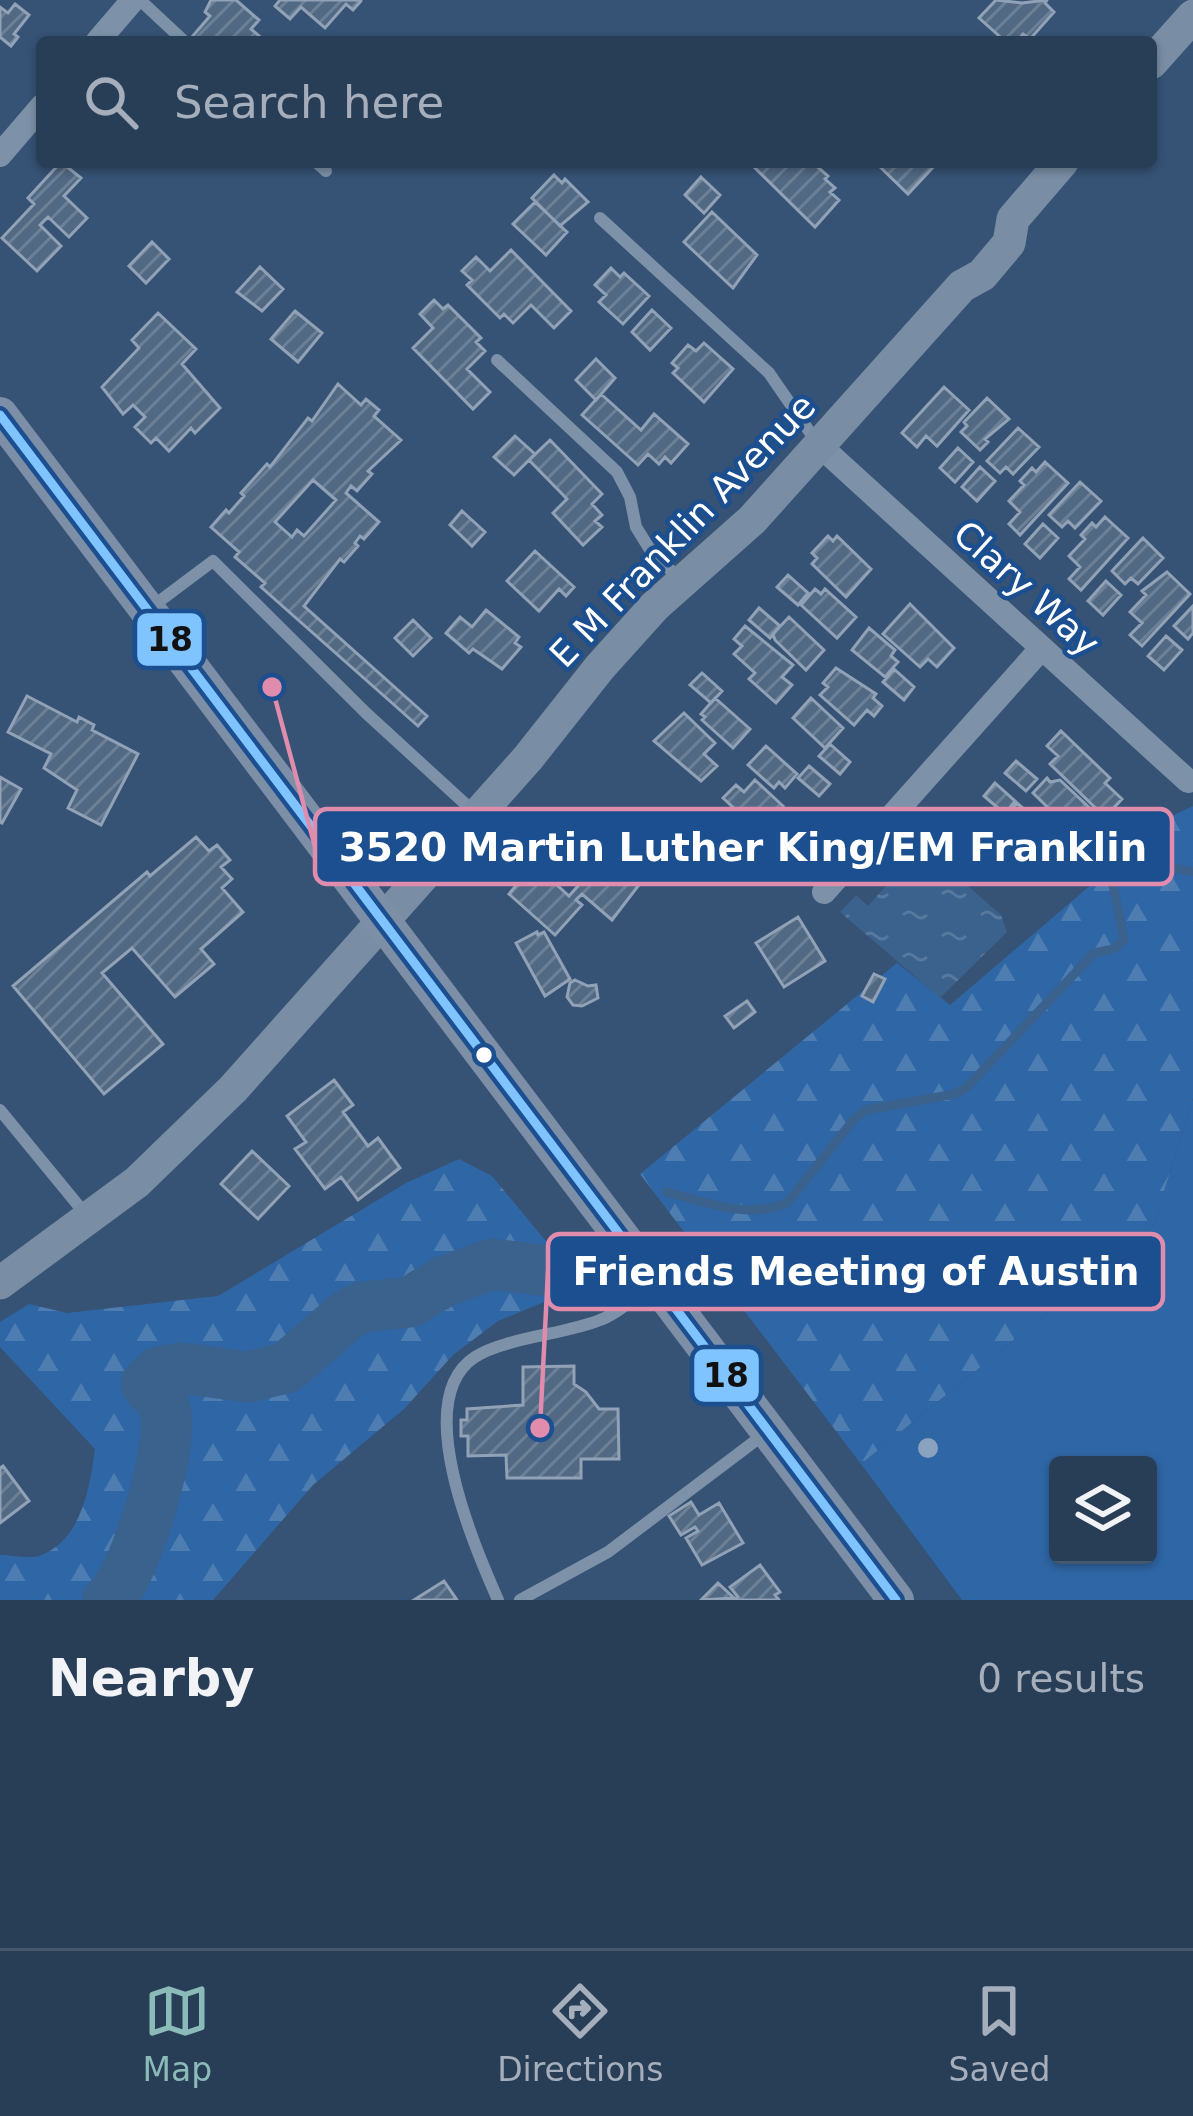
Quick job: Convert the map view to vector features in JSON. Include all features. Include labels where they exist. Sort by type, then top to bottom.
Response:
[{"type":"main road","points":[[0,416],[896,1600]]},
{"type":"street","points":[[103,36],[136,0]]},
{"type":"street","points":[[1157,57],[1191,22]]},
{"type":"street","points":[[0,155],[36,113]]},
{"type":"street","name":"E M Franklin Avenue","points":[[0,1283],[137,1182],[233,1089],[478,815],[599,667],[655,606],[752,520],[962,286],[965,261],[992,228],[1013,219],[1057,168]]},
{"type":"street","name":"Clary Way","points":[[819,445],[1188,781]]},
{"type":"street","points":[[824,892],[1040,650]]},
{"type":"lane","points":[[136,0],[178,36]]},
{"type":"lane","points":[[599,218],[769,373],[819,445]]},
{"type":"lane","points":[[497,360],[617,472],[630,497],[636,527],[683,583]]},
{"type":"lane","points":[[147,610],[213,561],[478,815]]},
{"type":"lane","points":[[888,820],[950,879]]},
{"type":"lane","points":[[0,1110],[89,1218]]},
{"type":"lane","points":[[498,1600],[476,1551],[452,1470],[447,1396],[456,1373],[478,1354],[604,1319],[655,1282]]},
{"type":"lane","points":[[520,1600],[608,1552],[769,1431]]},
{"type":"green space","points":[[1193,806],[1193,1098],[1153,1227],[861,1464],[640,1174],[897,963],[950,1005],[1172,816]]},
{"type":"green space","points":[[1193,1098],[1193,1600],[962,1600],[861,1464],[1153,1227]]},
{"type":"green space","points":[[459,1159],[492,1176],[583,1286],[498,1321],[453,1355],[404,1409],[313,1485],[213,1600],[0,1600],[0,1555],[39,1556],[65,1538],[81,1511],[95,1449],[0,1347],[0,1322],[29,1304],[67,1313],[218,1296],[406,1183]]},
{"type":"water","points":[[906,863],[924,879],[932,873],[944,884],[954,874],[1001,915],[1007,932],[940,998],[840,912],[856,895],[868,906]]},
{"type":"building","points":[[211,0],[236,0],[259,20],[251,29],[259,36],[193,36],[210,16],[205,12]]},
{"type":"building","points":[[280,0],[361,1],[353,10],[346,4],[325,28],[301,7],[290,19],[275,6]]},
{"type":"building","points":[[996,0],[1047,0],[1054,12],[1033,36],[999,36],[979,18]]},
{"type":"building","points":[[15,4],[29,15],[11,46],[0,37],[0,7],[8,13]]},
{"type":"building","points":[[56,168],[68,168],[81,178],[64,196],[87,218],[69,237],[48,217],[40,225],[61,246],[37,271],[2,238],[34,204],[28,198]]},
{"type":"building","points":[[755,168],[819,168],[828,176],[825,179],[835,188],[830,192],[839,200],[815,227]]},
{"type":"building","points":[[881,168],[932,168],[908,194]]},
{"type":"building","points":[[554,175],[562,183],[565,179],[588,202],[560,226],[532,198]]},
{"type":"building","points":[[701,177],[720,195],[704,213],[685,195]]},
{"type":"building","points":[[535,202],[567,232],[546,255],[513,224]]},
{"type":"building","points":[[712,212],[757,255],[733,288],[684,242]]},
{"type":"building","points":[[152,242],[169,259],[146,283],[129,266]]},
{"type":"building","points":[[511,250],[571,311],[554,328],[531,305],[513,323],[504,314],[500,318],[467,285],[472,280],[462,271],[476,257],[490,271]]},
{"type":"building","points":[[260,267],[283,289],[262,311],[237,292]]},
{"type":"building","points":[[611,268],[620,277],[624,273],[649,296],[623,324],[599,302],[606,295],[595,285]]},
{"type":"building","points":[[434,300],[443,309],[448,305],[481,338],[476,342],[485,351],[467,369],[490,392],[473,409],[413,348],[433,328],[420,314]]},
{"type":"building","points":[[652,310],[671,328],[650,350],[632,332]]},
{"type":"building","points":[[295,311],[322,333],[298,362],[271,339]]},
{"type":"building","points":[[158,313],[196,349],[182,364],[220,408],[169,451],[156,438],[151,443],[135,427],[145,417],[133,405],[123,414],[102,387],[139,348],[132,340]]},
{"type":"building","points":[[704,343],[733,369],[704,402],[673,373],[678,368],[672,363],[688,345],[696,351]]},
{"type":"building","points":[[596,359],[615,378],[596,400],[576,380]]},
{"type":"building","points":[[338,384],[361,405],[366,399],[379,410],[374,416],[401,440],[368,471],[372,474],[357,491],[351,486],[346,493],[379,522],[364,539],[360,536],[358,546],[344,562],[340,559],[304,606],[427,716],[418,726],[261,587],[265,583],[211,527],[226,510],[229,513],[267,464],[270,467],[308,418],[312,421]],"holes":[[[313,480],[336,500],[304,536],[297,530],[292,537],[275,522]]]},
{"type":"building","points":[[944,387],[969,410],[937,446],[926,436],[917,447],[902,433]]},
{"type":"building","points":[[601,394],[641,430],[654,414],[688,444],[671,463],[665,457],[659,464],[648,454],[638,465],[582,415]]},
{"type":"building","points":[[987,398],[1009,419],[985,439],[988,442],[980,450],[961,432],[967,426],[964,422]]},
{"type":"building","points":[[1018,428],[1039,447],[1013,474],[1006,467],[1000,473],[987,461]]},
{"type":"building","points":[[515,436],[535,454],[514,475],[494,457]]},
{"type":"building","points":[[550,440],[602,494],[592,504],[602,515],[595,521],[602,527],[583,545],[553,513],[567,499],[529,460]]},
{"type":"building","points":[[958,448],[973,462],[955,482],[940,468]]},
{"type":"building","points":[[1045,462],[1068,483],[1020,535],[1009,524],[1020,512],[1009,501],[1032,468],[1036,472]]},
{"type":"building","points":[[980,467],[995,481],[977,501],[962,487]]},
{"type":"building","points":[[1080,482],[1101,501],[1075,528],[1068,521],[1062,527],[1049,515]]},
{"type":"building","points":[[462,511],[485,532],[472,546],[450,525]]},
{"type":"building","points":[[1105,517],[1128,538],[1081,590],[1069,579],[1080,567],[1069,556],[1092,523],[1096,527]]},
{"type":"building","points":[[1043,524],[1058,538],[1040,558],[1025,544]]},
{"type":"building","points":[[828,536],[833,541],[837,536],[871,569],[846,597],[812,564],[817,558],[812,553]]},
{"type":"building","points":[[1143,538],[1163,558],[1138,584],[1131,578],[1125,584],[1112,571]]},
{"type":"building","points":[[535,551],[574,587],[566,596],[559,589],[539,611],[507,581]]},
{"type":"building","points":[[1167,572],[1190,594],[1142,646],[1130,635],[1142,623],[1130,612],[1146,595],[1142,591]]},
{"type":"building","points":[[788,575],[808,593],[798,605],[777,587]]},
{"type":"building","points":[[1106,581],[1121,595],[1103,615],[1088,601]]},
{"type":"building","points":[[815,589],[821,594],[825,589],[856,617],[837,638],[801,605]]},
{"type":"building","points":[[910,604],[954,648],[937,667],[928,659],[920,667],[883,634]]},
{"type":"building","points":[[1193,606],[1193,633],[1188,639],[1174,626]]},
{"type":"building","points":[[759,608],[780,626],[770,638],[749,620]]},
{"type":"building","points":[[486,610],[519,637],[515,643],[521,647],[502,669],[473,649],[469,653],[446,633],[460,617],[472,627]]},
{"type":"building","points":[[789,617],[824,650],[806,670],[773,634]]},
{"type":"building","points":[[413,620],[431,638],[413,656],[395,638]]},
{"type":"building","points":[[745,626],[793,665],[782,677],[792,685],[776,703],[749,679],[755,673],[734,654],[742,646],[734,639]]},
{"type":"building","points":[[869,628],[895,650],[891,656],[898,662],[885,677],[852,650]]},
{"type":"building","points":[[1166,636],[1182,650],[1164,670],[1148,656]]},
{"type":"building","points":[[836,668],[876,694],[873,698],[882,706],[874,716],[867,710],[854,725],[820,695]]},
{"type":"building","points":[[894,669],[914,687],[904,700],[883,682]]},
{"type":"building","points":[[702,673],[722,691],[711,703],[690,685]]},
{"type":"building","points":[[27,696],[77,722],[79,717],[94,725],[92,730],[138,754],[101,825],[68,808],[77,790],[44,768],[51,754],[8,732]]},
{"type":"building","points":[[715,698],[750,729],[733,748],[702,720],[701,714]]},
{"type":"building","points":[[811,698],[843,728],[825,748],[793,718]]},
{"type":"building","points":[[684,713],[715,743],[704,754],[717,766],[701,781],[654,741]]},
{"type":"building","points":[[1061,731],[1110,778],[1105,783],[1122,799],[1105,817],[1050,764],[1058,756],[1047,746]]},
{"type":"building","points":[[830,744],[850,762],[840,774],[819,756]]},
{"type":"building","points":[[766,746],[797,774],[785,788],[779,782],[774,788],[748,765]]},
{"type":"building","points":[[1016,761],[1037,779],[1026,791],[1005,773]]},
{"type":"building","points":[[809,766],[830,784],[819,796],[798,778]]},
{"type":"building","points":[[0,777],[21,789],[2,823],[0,822]]},
{"type":"building","points":[[1047,778],[1060,780],[1096,814],[1076,835],[1033,793]]},
{"type":"building","points":[[755,780],[783,806],[760,832],[723,798],[736,785],[744,792]]},
{"type":"building","points":[[995,783],[1015,801],[1005,814],[984,796]]},
{"type":"building","points":[[1017,803],[1059,840],[1041,860],[1004,828],[1007,824],[1002,820]]},
{"type":"building","points":[[196,837],[209,851],[217,845],[230,860],[221,867],[232,879],[222,888],[243,912],[201,949],[214,964],[175,997],[132,948],[102,973],[163,1044],[104,1094],[13,986],[147,872],[150,876]]},
{"type":"building","points":[[602,859],[626,881],[637,870],[645,877],[612,920],[582,894],[576,900],[582,905],[555,935],[509,894],[534,864],[569,896]]},
{"type":"building","points":[[798,917],[825,961],[784,987],[756,943]]},
{"type":"building","points":[[544,932],[570,979],[545,996],[516,943]]},
{"type":"building","points":[[874,974],[885,979],[873,1002],[862,996]]},
{"type":"building","points":[[575,980],[596,985],[598,998],[573,1005],[567,997]]},
{"type":"building","points":[[747,1001],[755,1012],[734,1028],[725,1016]]},
{"type":"building","points":[[334,1080],[353,1105],[343,1112],[368,1146],[378,1138],[400,1168],[358,1200],[341,1177],[325,1189],[295,1149],[306,1142],[287,1116]]},
{"type":"building","points":[[252,1151],[289,1186],[258,1219],[221,1184]]},
{"type":"building","points":[[574,1366],[574,1384],[599,1409],[618,1409],[619,1459],[581,1459],[581,1478],[507,1478],[506,1455],[468,1456],[468,1436],[461,1436],[467,1409],[523,1405],[523,1367]]},
{"type":"building","points":[[0,1468],[29,1501],[0,1523]]},
{"type":"building","points":[[691,1502],[699,1515],[719,1503],[743,1543],[702,1565],[686,1538],[698,1531],[695,1527],[681,1535],[669,1516]]},
{"type":"building","points":[[760,1565],[780,1592],[775,1595],[779,1600],[734,1600],[738,1597],[730,1587]]},
{"type":"building","points":[[444,1581],[457,1600],[414,1600]]},
{"type":"building","points":[[718,1583],[734,1598],[701,1600]]},
{"type":"waterway","points":[[666,1192],[743,1210],[788,1202],[854,1119],[866,1110],[955,1094],[967,1087],[1094,953],[1113,949],[1124,940],[1112,880],[1115,869],[1133,860],[1193,872]]},
{"type":"waterway","points":[[108,1600],[130,1566],[159,1475],[167,1422],[163,1403],[146,1384],[158,1372],[181,1368],[248,1377],[286,1368],[362,1307],[410,1302],[443,1282],[492,1264],[548,1271],[570,1260]]},
{"type":"transit line","name":"18","points":[[0,415],[896,1600]]},
{"type":"place","name":"3520 Martin Luther King/EM Franklin","points":[[272,687]]},
{"type":"place","name":"Friends Meeting of Austin","points":[[540,1428]]}]
